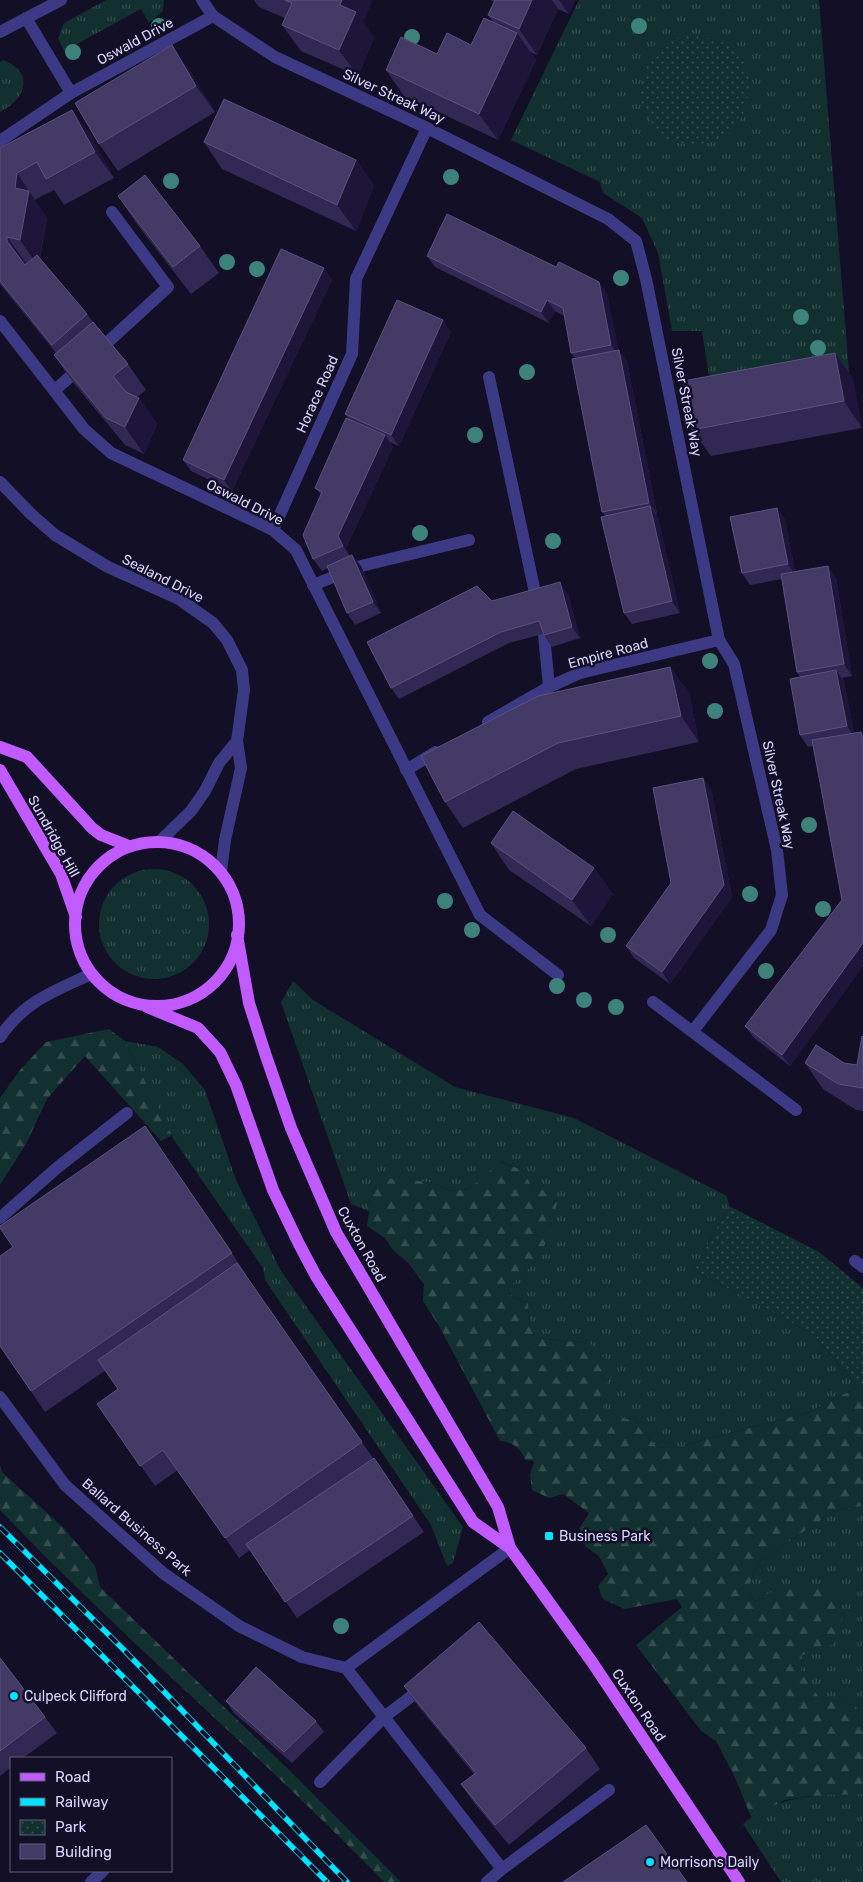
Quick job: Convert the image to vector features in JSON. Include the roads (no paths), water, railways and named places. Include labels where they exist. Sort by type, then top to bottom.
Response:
[{"type":"main road","name":"Sundridge Hill","points":[[0,747],[27,758],[92,828],[102,835],[129,846]]},
{"type":"main road","name":"Sundridge Hill","points":[[0,770],[60,874],[76,920]]},
{"type":"main road","points":[[159,842],[178,845],[199,852],[221,871],[234,895],[238,921],[237,935],[226,965],[207,988],[193,998],[174,1005],[147,1006],[112,996],[100,988],[89,974],[77,937],[76,920],[82,892],[91,874],[104,860],[129,846],[159,842]]},
{"type":"main road","name":"Cuxton Road","points":[[237,935],[252,1012],[306,1164],[336,1232],[498,1507],[510,1548]]},
{"type":"main road","name":"Cuxton Road","points":[[147,1006],[193,1025],[214,1044],[236,1085],[280,1205],[316,1276],[473,1522],[510,1548],[592,1662],[739,1882]]},
{"type":"street","points":[[0,32],[61,0]]},
{"type":"street","name":"Silver Streak Way","points":[[202,0],[213,16],[275,57],[427,128],[608,219],[636,241],[646,279],[719,640],[734,664],[777,850],[782,895],[771,930],[693,1031]]},
{"type":"street","name":"Oswald Drive","points":[[0,141],[72,93],[213,16]]},
{"type":"street","points":[[26,18],[72,93]]},
{"type":"street","name":"Horace Road","points":[[273,530],[352,354],[356,280],[427,128]]},
{"type":"street","points":[[55,390],[168,287],[112,212]]},
{"type":"street","name":"Oswald Drive","points":[[0,321],[84,429],[111,453],[273,530],[296,550],[480,915],[558,975]]},
{"type":"street","points":[[489,377],[544,635],[549,687]]},
{"type":"street","name":"Sealand Drive","points":[[0,482],[42,525],[108,567],[172,595],[213,623],[227,640],[243,676],[243,709],[237,741],[241,768],[225,840],[221,871]]},
{"type":"street","points":[[313,585],[360,566],[469,540]]},
{"type":"street","name":"Empire Road","points":[[473,731],[549,687],[580,673],[719,640]]},
{"type":"street","name":"Sealand Drive","points":[[159,842],[191,810],[205,791],[219,763],[237,741]]},
{"type":"street","points":[[406,770],[448,746]]},
{"type":"street","points":[[0,1037],[16,1016],[30,1004],[89,974]]},
{"type":"street","points":[[653,1002],[796,1110]]},
{"type":"street","points":[[0,1218],[58,1167],[127,1113]]},
{"type":"street","name":"Ballard Business Park","points":[[0,1397],[65,1485],[163,1574],[239,1626],[302,1657],[346,1668]]},
{"type":"street","points":[[502,1869],[346,1668],[510,1548]]},
{"type":"street","points":[[320,1782],[384,1717],[440,1676]]},
{"type":"street","points":[[487,1882],[609,1790]]},
{"type":"street","points":[[91,1882],[103,1872]]},
{"type":"railway","points":[[0,1527],[124,1650],[347,1882]]},
{"type":"railway","points":[[0,1553],[327,1882]]},
{"type":"place","name":"Business Park","points":[[549,1536]]},
{"type":"place","name":"Culpeck Clifford","points":[[14,1696]]},
{"type":"place","name":"Morrisons Daily","points":[[650,1862]]}]
